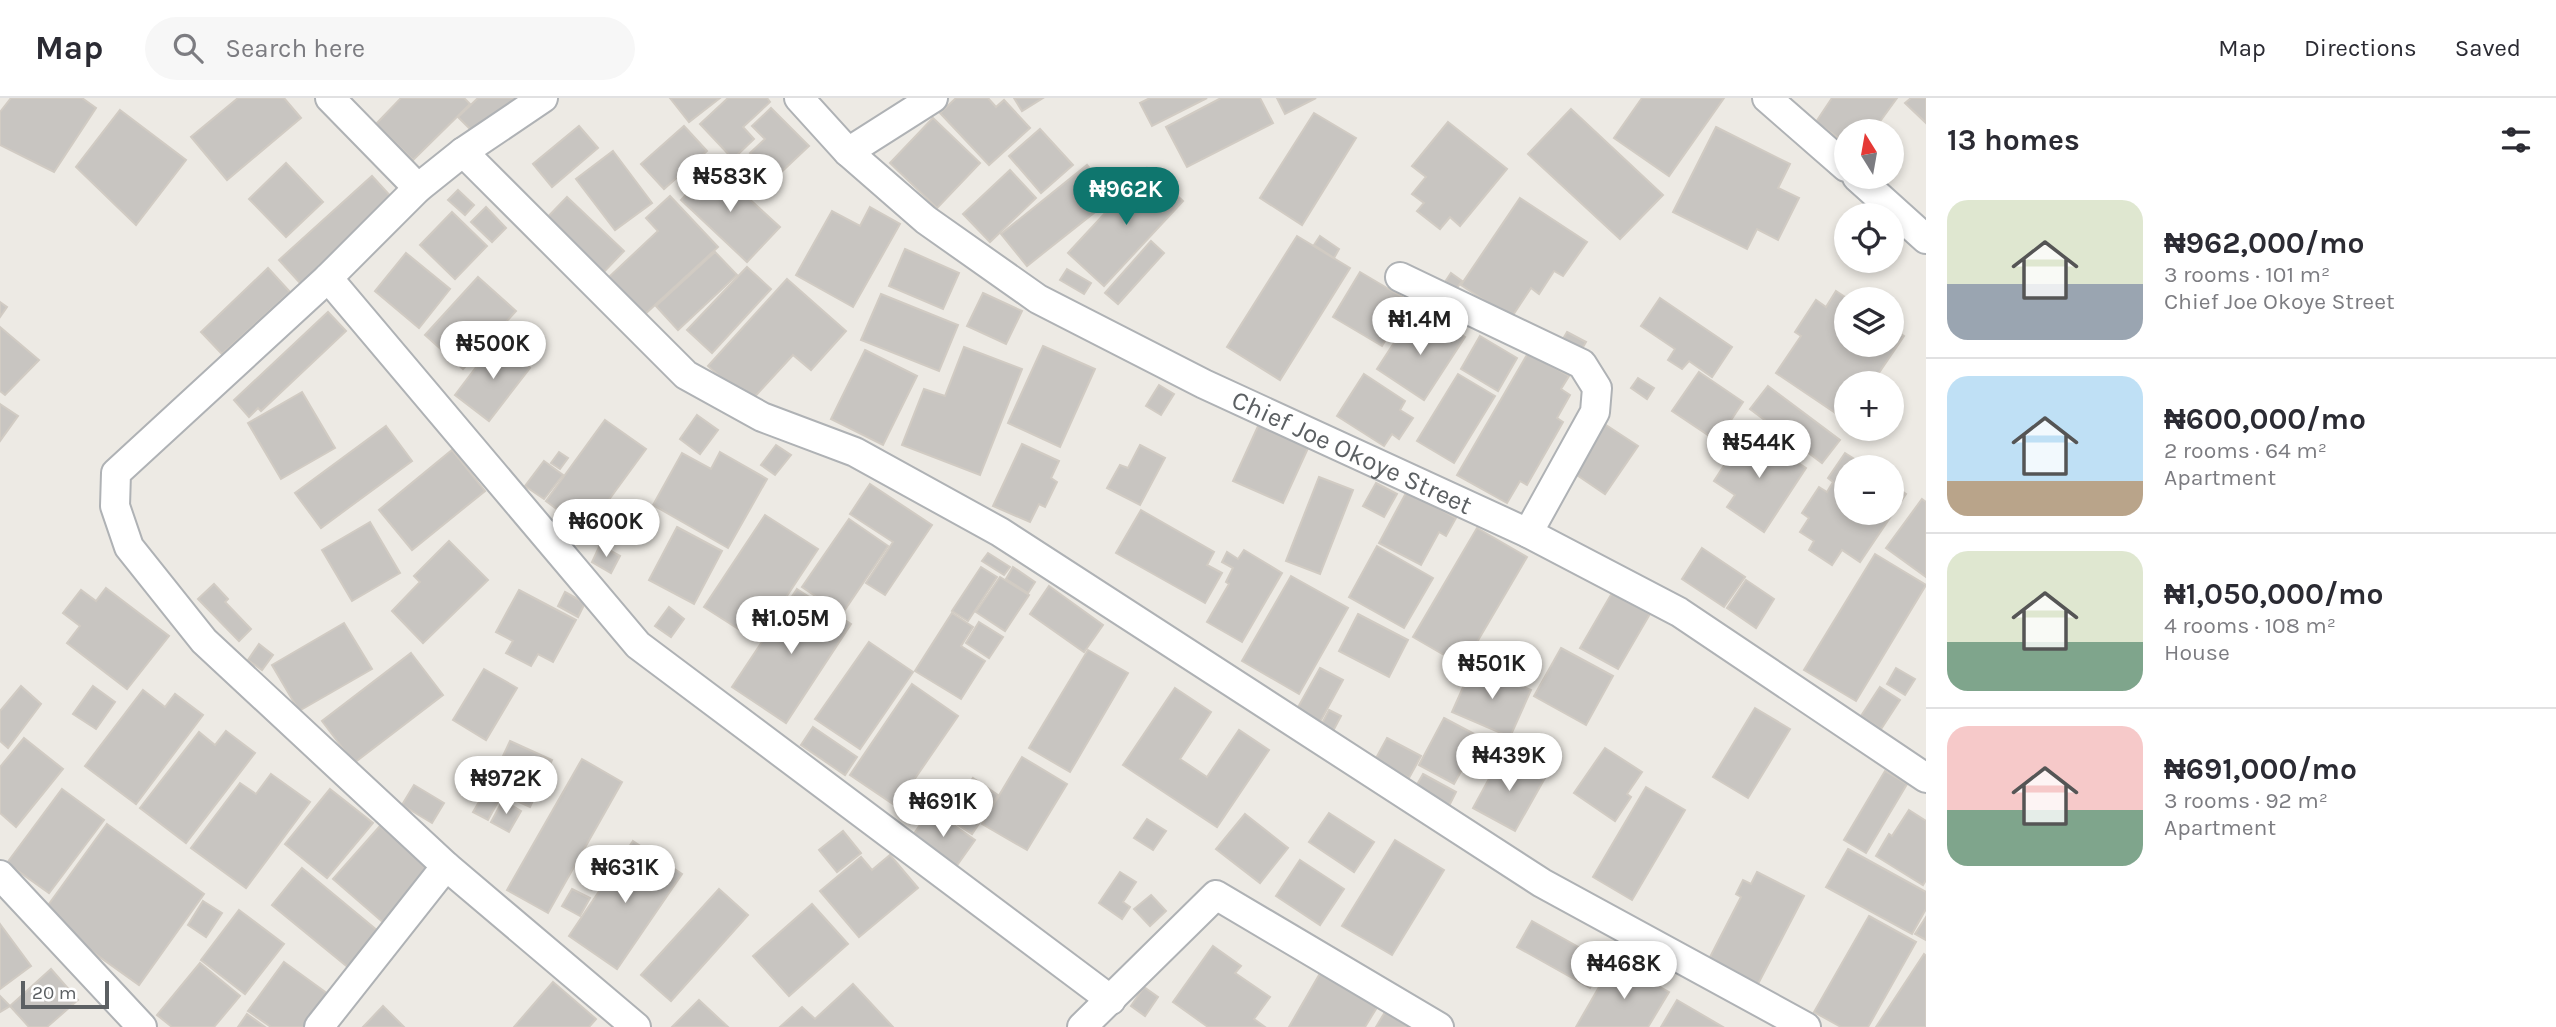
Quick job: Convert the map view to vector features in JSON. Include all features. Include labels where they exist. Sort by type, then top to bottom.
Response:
[{"type":"street","points":[[330,98],[418,188]]},
{"type":"street","points":[[543,98],[463,152],[418,188],[328,278],[116,473],[115,506],[129,547],[204,641],[446,866],[636,1027]]},
{"type":"street","name":"Chief Joe Okoye Street","points":[[799,98],[848,152],[926,220],[1038,299],[1204,384],[1528,533],[1679,612],[1926,778]]},
{"type":"street","points":[[848,152],[933,98]]},
{"type":"street","points":[[1767,98],[1834,157]]},
{"type":"street","points":[[463,152],[686,375],[762,417],[855,452],[1000,532],[1542,883],[1806,1027]]},
{"type":"street","points":[[1870,189],[1926,239]]},
{"type":"street","points":[[1400,277],[1582,364],[1597,388],[1595,412],[1528,533]]},
{"type":"street","points":[[328,278],[638,645],[1111,1000]]},
{"type":"street","points":[[319,1027],[446,866]]},
{"type":"street","points":[[0,875],[142,1027]]},
{"type":"street","points":[[1082,1027],[1216,895],[1439,1027]]},
{"type":"building","points":[[11,98],[82,98],[96,108],[54,172],[0,145],[0,112]]},
{"type":"building","points":[[238,98],[284,98],[301,118],[227,180],[191,137]]},
{"type":"building","points":[[401,98],[464,98],[470,104],[413,160],[376,124]]},
{"type":"building","points":[[478,98],[515,98],[476,135],[458,117]]},
{"type":"building","points":[[670,98],[720,98],[689,122]]},
{"type":"building","points":[[728,98],[767,98],[770,102],[743,127],[754,139],[733,159],[700,124]]},
{"type":"building","points":[[956,98],[988,98],[996,107],[1004,100],[1030,128],[989,165],[940,113]]},
{"type":"building","points":[[1014,98],[1043,98],[1022,111]]},
{"type":"building","points":[[1150,98],[1207,98],[1152,126],[1140,103]]},
{"type":"building","points":[[1221,98],[1260,98],[1273,123],[1187,167],[1166,127]]},
{"type":"building","points":[[1277,98],[1316,98],[1285,114]]},
{"type":"building","points":[[1642,98],[1724,98],[1669,176],[1614,138]]},
{"type":"building","points":[[1832,98],[1897,98],[1882,119],[1834,119],[1834,135],[1816,122]]},
{"type":"building","points":[[1911,98],[1926,98],[1926,123],[1905,103]]},
{"type":"building","points":[[771,108],[809,146],[775,178],[750,153],[765,139],[752,126]]},
{"type":"building","points":[[1571,109],[1663,195],[1620,239],[1528,154]]},
{"type":"building","points":[[120,110],[186,160],[136,225],[76,167]]},
{"type":"building","points":[[1314,113],[1356,138],[1302,225],[1260,198]]},
{"type":"building","points":[[933,118],[980,163],[937,208],[890,163]]},
{"type":"building","points":[[1448,122],[1507,169],[1460,226],[1450,217],[1440,229],[1417,211],[1424,203],[1412,194],[1426,177],[1412,166]]},
{"type":"building","points":[[579,126],[598,148],[552,187],[533,164]]},
{"type":"building","points":[[684,126],[707,151],[664,189],[641,164]]},
{"type":"building","points":[[1716,127],[1790,164],[1778,188],[1799,198],[1778,240],[1757,229],[1747,249],[1673,212]]},
{"type":"building","points":[[1040,129],[1073,165],[1041,193],[1009,156]]},
{"type":"building","points":[[613,151],[652,203],[615,230],[576,179]]},
{"type":"building","points":[[286,163],[323,202],[286,237],[249,199]]},
{"type":"building","points":[[1087,165],[1114,197],[1027,266],[1001,234]]},
{"type":"building","points":[[713,166],[780,227],[747,262],[681,200]]},
{"type":"building","points":[[1147,168],[1183,201],[1104,286],[1068,253]]},
{"type":"building","points":[[1010,170],[1036,198],[990,242],[963,214]]},
{"type":"building","points":[[372,176],[394,200],[301,284],[279,260]]},
{"type":"building","points":[[458,190],[474,205],[465,215],[448,200]]},
{"type":"building","points":[[670,196],[718,247],[644,315],[609,277],[658,231],[646,218]]},
{"type":"building","points":[[567,197],[624,251],[597,279],[540,225]]},
{"type":"building","points":[[1520,198],[1587,242],[1563,276],[1554,271],[1539,294],[1531,288],[1511,318],[1461,285]]},
{"type":"building","points":[[486,207],[506,228],[492,242],[471,222]]},
{"type":"building","points":[[870,207],[900,224],[853,307],[796,275],[832,211],[860,226]]},
{"type":"building","points":[[452,212],[487,246],[455,279],[420,245]]},
{"type":"building","points":[[1297,236],[1350,268],[1280,380],[1227,347]]},
{"type":"building","points":[[1320,236],[1339,249],[1334,258],[1314,245]]},
{"type":"building","points":[[1151,241],[1164,253],[1118,304],[1105,293]]},
{"type":"building","points":[[905,249],[959,273],[943,309],[889,286]]},
{"type":"building","points":[[715,252],[737,275],[678,330],[656,306]]},
{"type":"building","points":[[406,253],[450,289],[419,328],[375,291]]},
{"type":"building","points":[[747,267],[771,289],[712,353],[687,330]]},
{"type":"building","points":[[268,268],[290,292],[222,354],[201,332]]},
{"type":"building","points":[[1067,269],[1091,283],[1084,294],[1060,280]]},
{"type":"building","points":[[1360,272],[1409,301],[1382,346],[1333,317]]},
{"type":"building","points":[[1451,273],[1462,281],[1454,292],[1443,285]]},
{"type":"building","points":[[478,277],[516,311],[463,369],[425,335]]},
{"type":"building","points":[[787,279],[846,331],[811,370],[793,355],[749,403],[708,366]]},
{"type":"building","points":[[983,293],[1022,311],[1006,344],[967,326]]},
{"type":"building","points":[[881,294],[958,325],[939,371],[861,340]]},
{"type":"building","points":[[1834,294],[1834,357],[1890,357],[1880,371],[1834,371],[1834,412],[1776,373],[1801,336],[1795,332],[1816,300],[1826,307]]},
{"type":"building","points":[[1660,298],[1732,347],[1712,377],[1689,361],[1682,369],[1668,360],[1675,349],[1641,326]]},
{"type":"building","points":[[1414,299],[1431,311],[1423,323],[1406,311]]},
{"type":"building","points":[[0,302],[7,307],[0,317]]},
{"type":"building","points":[[328,312],[346,331],[261,411],[258,408],[249,417],[234,400]]},
{"type":"building","points":[[1409,320],[1435,337],[1445,323],[1465,337],[1424,400],[1377,369]]},
{"type":"building","points":[[0,327],[39,360],[5,395],[0,391]]},
{"type":"building","points":[[1567,332],[1586,342],[1579,354],[1560,344]]},
{"type":"building","points":[[1480,336],[1517,358],[1498,391],[1461,369]]},
{"type":"building","points":[[496,341],[530,368],[489,421],[455,395]]},
{"type":"building","points":[[1043,346],[1095,369],[1060,447],[1008,423]]},
{"type":"building","points":[[964,347],[1022,369],[980,475],[902,445],[924,389],[945,396]]},
{"type":"building","points":[[865,350],[917,376],[883,445],[831,419]]},
{"type":"building","points":[[1528,353],[1569,376],[1561,389],[1570,395],[1557,418],[1563,422],[1527,485],[1520,481],[1507,503],[1457,475]]},
{"type":"building","points":[[1699,372],[1743,402],[1717,441],[1672,411]]},
{"type":"building","points":[[1364,374],[1405,401],[1400,410],[1413,418],[1399,439],[1392,434],[1384,446],[1337,416]]},
{"type":"building","points":[[1458,374],[1495,396],[1454,463],[1417,441]]},
{"type":"building","points":[[1638,378],[1654,388],[1647,399],[1631,388]]},
{"type":"building","points":[[1159,385],[1174,394],[1161,415],[1146,406]]},
{"type":"building","points":[[1768,386],[1834,436],[1834,441],[1839,441],[1822,463],[1750,409]]},
{"type":"building","points":[[302,392],[335,448],[281,479],[248,423]]},
{"type":"building","points":[[0,404],[18,416],[0,441]]},
{"type":"building","points":[[697,415],[718,430],[700,454],[680,439]]},
{"type":"building","points":[[605,420],[646,449],[586,531],[546,501]]},
{"type":"building","points":[[1603,423],[1638,446],[1605,494],[1571,471]]},
{"type":"building","points":[[1259,424],[1309,446],[1283,503],[1233,481]]},
{"type":"building","points":[[386,426],[412,461],[321,528],[295,493]]},
{"type":"building","points":[[1751,432],[1806,468],[1764,532],[1727,507],[1735,495],[1714,481],[1736,447],[1739,449]]},
{"type":"building","points":[[1022,444],[1059,461],[1051,478],[1057,482],[1045,507],[1039,504],[1030,522],[993,506]]},
{"type":"building","points":[[776,445],[791,455],[775,475],[761,465]]},
{"type":"building","points":[[1140,445],[1165,458],[1140,505],[1107,488],[1120,465],[1128,468]]},
{"type":"building","points":[[452,450],[485,491],[412,550],[379,510]]},
{"type":"building","points":[[559,452],[568,458],[560,469],[551,463]]},
{"type":"building","points":[[720,452],[767,479],[728,548],[653,505],[682,453],[711,469]]},
{"type":"building","points":[[544,461],[563,475],[544,499],[525,486]]},
{"type":"building","points":[[1834,469],[1834,525],[1885,525],[1860,562],[1842,550],[1832,565],[1809,550],[1814,541],[1800,532],[1809,518],[1802,513],[1819,487],[1827,492],[1833,482],[1828,478]]},
{"type":"building","points":[[1319,477],[1353,490],[1320,574],[1286,561]]},
{"type":"building","points":[[1376,483],[1397,494],[1384,517],[1363,506]]},
{"type":"building","points":[[870,484],[932,525],[885,595],[866,583],[893,542],[850,514]]},
{"type":"building","points":[[1407,491],[1456,518],[1446,536],[1439,532],[1421,565],[1379,543]]},
{"type":"building","points":[[1922,499],[1926,502],[1926,577],[1886,548]]},
{"type":"building","points":[[1141,510],[1214,552],[1207,565],[1222,573],[1205,603],[1116,553]]},
{"type":"building","points":[[765,515],[818,549],[757,641],[704,607]]},
{"type":"building","points":[[849,519],[888,546],[842,614],[802,587]]},
{"type":"building","points":[[370,522],[400,573],[352,601],[322,550]]},
{"type":"building","points":[[677,527],[722,551],[694,604],[649,580]]},
{"type":"building","points":[[1477,528],[1527,557],[1463,666],[1413,637]]},
{"type":"building","points":[[449,541],[488,580],[423,643],[392,611],[420,582],[414,576]]},
{"type":"building","points":[[600,545],[620,556],[611,573],[592,562]]},
{"type":"building","points":[[1377,546],[1433,578],[1404,628],[1349,597]]},
{"type":"building","points":[[1702,548],[1745,577],[1724,607],[1682,579]]},
{"type":"building","points":[[1244,550],[1282,573],[1242,642],[1207,622],[1229,584],[1226,582],[1233,568],[1222,562],[1227,552],[1238,559]]},
{"type":"building","points":[[988,553],[1010,567],[1004,575],[982,561]]},
{"type":"building","points":[[1875,554],[1926,585],[1856,701],[1804,670]]},
{"type":"building","points":[[981,567],[997,577],[968,621],[952,611]]},
{"type":"building","points":[[1013,567],[1035,582],[1028,593],[1006,579]]},
{"type":"building","points":[[1291,576],[1348,608],[1299,694],[1242,661]]},
{"type":"building","points":[[1000,577],[1029,595],[1005,631],[976,612]]},
{"type":"building","points":[[1746,580],[1774,599],[1756,628],[1727,608]]},
{"type":"building","points":[[214,584],[228,599],[225,602],[251,629],[239,641],[198,599]]},
{"type":"building","points":[[1049,586],[1103,625],[1084,652],[1030,614]]},
{"type":"building","points":[[106,588],[169,636],[127,689],[67,643],[80,626],[63,613],[81,590],[96,601]]},
{"type":"building","points":[[797,589],[851,624],[786,723],[732,687]]},
{"type":"building","points":[[519,590],[576,620],[553,662],[538,654],[531,666],[506,653],[513,641],[496,632]]},
{"type":"building","points":[[565,592],[585,603],[578,617],[558,606]]},
{"type":"building","points":[[1612,593],[1650,614],[1618,669],[1580,648]]},
{"type":"building","points":[[669,607],[684,619],[671,637],[655,626]]},
{"type":"building","points":[[952,613],[973,627],[961,646],[985,661],[961,699],[915,671]]},
{"type":"building","points":[[1358,614],[1408,640],[1389,677],[1339,651]]},
{"type":"building","points":[[979,622],[1003,637],[989,658],[966,643]]},
{"type":"building","points":[[344,623],[372,669],[299,711],[272,665]]},
{"type":"building","points":[[869,642],[913,672],[860,749],[815,719]]},
{"type":"building","points":[[259,644],[273,655],[262,670],[248,660]]},
{"type":"building","points":[[1561,648],[1613,676],[1586,725],[1534,696]]},
{"type":"building","points":[[1088,650],[1128,673],[1070,772],[1029,748]]},
{"type":"building","points":[[411,653],[443,695],[354,763],[322,721]]},
{"type":"building","points":[[1473,665],[1531,690],[1510,737],[1452,712]]},
{"type":"building","points":[[1320,668],[1343,680],[1320,722],[1297,709]]},
{"type":"building","points":[[1896,668],[1915,679],[1905,695],[1887,684]]},
{"type":"building","points":[[484,669],[517,688],[486,740],[453,720]]},
{"type":"building","points":[[912,684],[958,716],[896,806],[850,775]]},
{"type":"building","points":[[21,686],[41,704],[8,748],[0,741],[0,711]]},
{"type":"building","points":[[93,686],[115,702],[96,729],[73,714]]},
{"type":"building","points":[[1880,687],[1900,700],[1881,729],[1861,716]]},
{"type":"building","points":[[1175,688],[1211,712],[1180,759],[1207,777],[1239,730],[1269,750],[1217,827],[1123,765]]},
{"type":"building","points":[[143,690],[165,707],[175,694],[203,715],[136,804],[85,766]]},
{"type":"building","points":[[1755,708],[1790,729],[1748,798],[1713,777]]},
{"type":"building","points":[[1329,710],[1341,716],[1332,733],[1320,727]]},
{"type":"building","points":[[1444,718],[1480,737],[1454,784],[1419,765]]},
{"type":"building","points":[[813,727],[857,757],[845,775],[801,745]]},
{"type":"building","points":[[226,731],[255,753],[186,843],[140,808],[199,732],[215,745]]},
{"type":"building","points":[[24,738],[63,769],[16,827],[0,813],[0,767]]},
{"type":"building","points":[[1387,738],[1421,756],[1409,778],[1375,760]]},
{"type":"building","points":[[510,741],[552,760],[530,807],[488,788]]},
{"type":"building","points":[[1605,748],[1642,772],[1627,794],[1631,797],[1615,821],[1574,793]]},
{"type":"building","points":[[1502,755],[1545,778],[1515,831],[1473,808]]},
{"type":"building","points":[[1022,757],[1067,784],[1027,850],[982,824]]},
{"type":"building","points":[[582,759],[622,782],[548,913],[507,890]]},
{"type":"building","points":[[1885,771],[1907,784],[1866,853],[1844,840]]},
{"type":"building","points":[[271,774],[310,802],[246,888],[191,848],[240,783],[256,794]]},
{"type":"building","points":[[1423,774],[1456,792],[1449,806],[1415,788]]},
{"type":"building","points":[[973,778],[998,795],[972,834],[946,817]]},
{"type":"building","points":[[414,785],[444,803],[432,823],[402,805]]},
{"type":"building","points":[[1646,787],[1685,810],[1632,900],[1593,877]]},
{"type":"building","points":[[62,789],[104,820],[49,893],[7,863]]},
{"type":"building","points":[[330,789],[373,823],[327,878],[285,844]]},
{"type":"building","points":[[486,790],[500,798],[488,820],[473,812]]},
{"type":"building","points":[[503,800],[521,811],[509,832],[491,822]]},
{"type":"building","points":[[931,809],[975,840],[955,868],[911,838]]},
{"type":"building","points":[[1909,810],[1926,821],[1926,880],[1923,885],[1876,856],[1889,834],[1892,836]]},
{"type":"building","points":[[1329,813],[1374,842],[1354,872],[1309,842]]},
{"type":"building","points":[[1245,814],[1288,848],[1260,883],[1216,849]]},
{"type":"building","points":[[1147,819],[1166,831],[1153,850],[1134,838]]},
{"type":"building","points":[[107,824],[204,894],[139,985],[41,915]]},
{"type":"building","points":[[380,826],[430,869],[384,923],[333,879]]},
{"type":"building","points":[[843,831],[861,853],[837,872],[819,850]]},
{"type":"building","points":[[1395,840],[1444,870],[1392,955],[1342,926]]},
{"type":"building","points":[[633,841],[682,874],[617,969],[569,936]]},
{"type":"building","points":[[1848,849],[1926,892],[1926,909],[1912,934],[1826,887]]},
{"type":"building","points":[[890,855],[918,888],[859,937],[820,891],[861,857],[872,870]]},
{"type":"building","points":[[1300,860],[1344,889],[1320,925],[1276,896]]},
{"type":"building","points":[[302,868],[379,932],[349,968],[272,905]]},
{"type":"building","points":[[1120,872],[1136,882],[1123,902],[1130,907],[1122,919],[1099,903]]},
{"type":"building","points":[[1757,872],[1804,896],[1758,984],[1709,959],[1741,897],[1736,894],[1743,880],[1751,884]]},
{"type":"building","points":[[572,889],[590,898],[580,916],[562,906]]},
{"type":"building","points":[[719,889],[748,915],[671,1001],[641,975]]},
{"type":"building","points":[[1151,895],[1166,911],[1150,926],[1134,909]]},
{"type":"building","points":[[203,901],[222,913],[206,937],[188,925]]},
{"type":"building","points":[[812,904],[848,944],[789,996],[753,956]]},
{"type":"building","points":[[239,910],[284,944],[245,994],[201,960]]},
{"type":"building","points":[[1869,916],[1916,942],[1868,1027],[1841,1027],[1814,1012]]},
{"type":"building","points":[[1926,917],[1926,940],[1915,934]]},
{"type":"building","points":[[1532,921],[1605,962],[1590,988],[1517,947]]},
{"type":"building","points":[[0,924],[31,966],[0,989]]},
{"type":"building","points":[[1213,946],[1241,966],[1235,973],[1270,997],[1254,1019],[1265,1027],[1208,1027],[1173,1002]]},
{"type":"building","points":[[1924,954],[1926,1027],[1876,1027]]},
{"type":"building","points":[[1614,961],[1669,992],[1648,1027],[1576,1027]]},
{"type":"building","points":[[284,962],[328,994],[305,1027],[271,1027],[248,1011]]},
{"type":"building","points":[[200,963],[240,996],[214,1027],[172,1027],[157,1015]]},
{"type":"building","points":[[51,969],[78,1000],[47,1027],[29,1027],[10,1006]]},
{"type":"building","points":[[1322,970],[1379,1004],[1365,1027],[1289,1027]]},
{"type":"building","points":[[553,982],[596,1019],[589,1027],[514,1027]]},
{"type":"building","points":[[853,984],[893,1027],[780,1027],[802,1007],[815,1019]]},
{"type":"building","points":[[1144,987],[1158,997],[1145,1016],[1131,1006]]},
{"type":"building","points":[[0,996],[10,1006],[0,1012]]},
{"type":"building","points":[[699,1000],[728,1027],[672,1027]]},
{"type":"building","points":[[1677,1000],[1723,1027],[1661,1027]]},
{"type":"building","points":[[383,1006],[404,1027],[363,1027]]},
{"type":"building","points":[[1385,1012],[1411,1027],[1376,1027]]},
{"type":"building","points":[[247,1014],[265,1027],[238,1027]]}]
